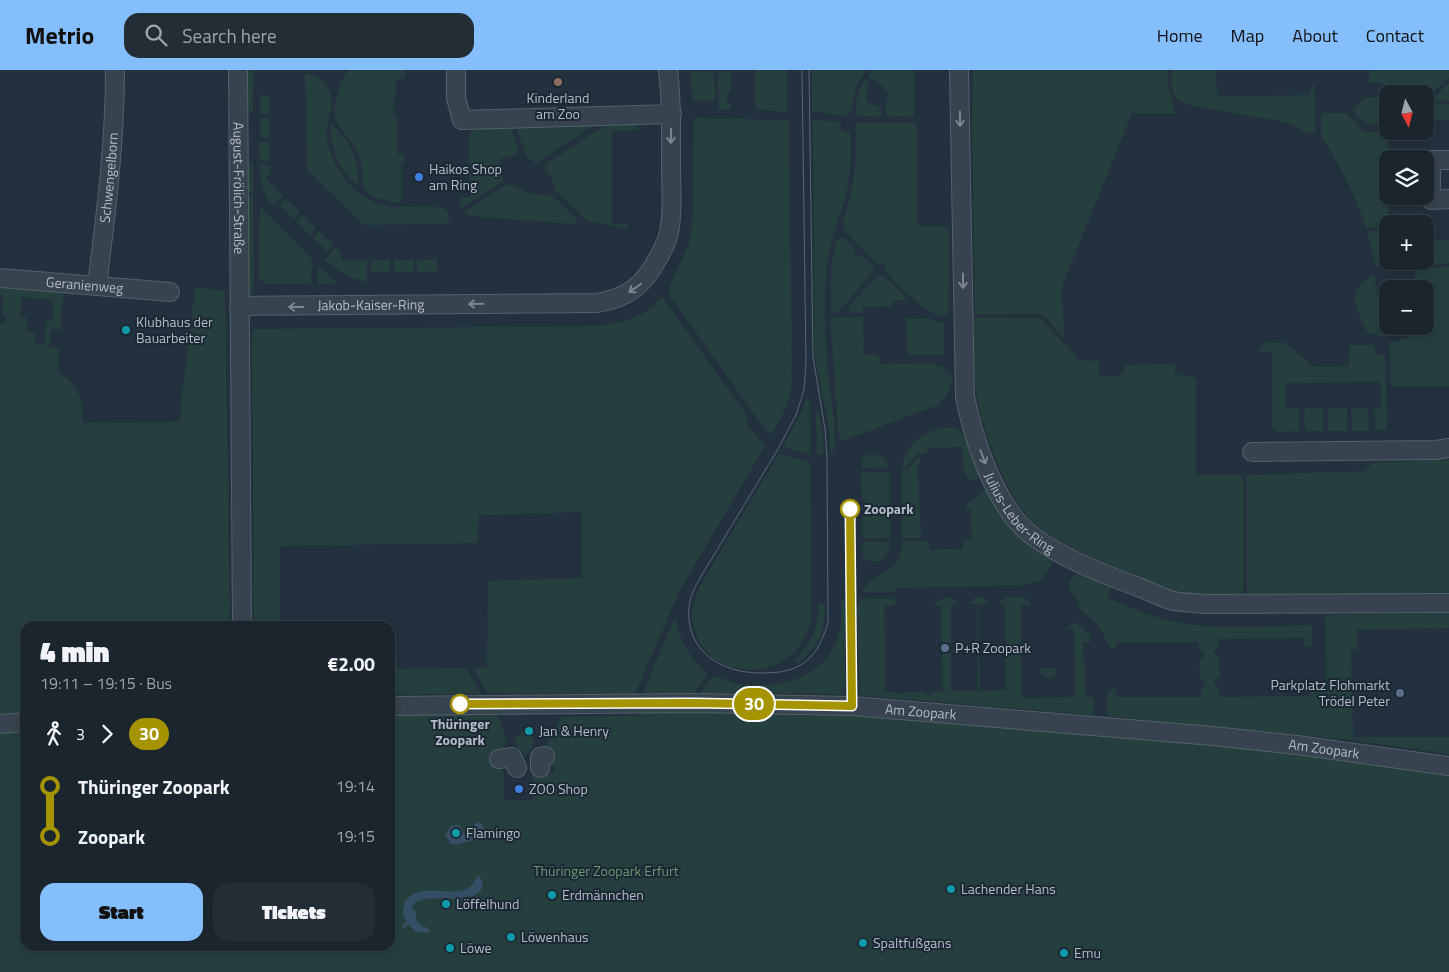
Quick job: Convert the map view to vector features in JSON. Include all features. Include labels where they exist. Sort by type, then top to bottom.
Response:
[{"type":"street","name":"Schwengelborn","points":[[98,285],[108,202],[115,110],[115,70]]},
{"type":"street","name":"August-Frölich-Straße","points":[[238,70],[239,306]]},
{"type":"street","points":[[456,70],[456,98],[462,120],[672,114]]},
{"type":"street","name":"Jakob-Kaiser-Ring","points":[[239,306],[597,303],[622,297],[647,277],[665,245],[670,226],[672,114],[668,70]]},
{"type":"street","name":"Julius-Leber-Ring","points":[[959,70],[965,397],[992,480],[1006,507],[1017,521],[1031,535],[1068,557],[1098,572],[1174,601],[1208,604],[1449,603]]},
{"type":"street","points":[[1449,160],[1431,160],[1431,200],[1449,200]]},
{"type":"street","name":"Geranienweg","points":[[0,278],[170,292]]},
{"type":"street","points":[[239,306],[242,621]]},
{"type":"street","points":[[1252,452],[1436,450],[1449,448]]},
{"type":"street","name":"Am Zoopark","points":[[395,706],[694,703],[852,706],[1297,744],[1449,766]]},
{"type":"street","points":[[512,714],[564,713]]},
{"type":"street","points":[[0,724],[20,722]]},
{"type":"street","points":[[499,759],[512,757],[517,768]]},
{"type":"green space","points":[[246,70],[254,70],[253,111],[245,111]]},
{"type":"green space","points":[[348,70],[405,70],[405,78],[396,79],[396,98],[393,98],[393,117],[397,117],[397,154],[404,154],[404,163],[401,163],[401,204],[373,197],[364,189],[360,158],[335,119],[336,97],[341,82]]},
{"type":"green space","points":[[755,70],[787,70],[787,112],[755,109]]},
{"type":"green space","points":[[812,70],[866,70],[856,87],[851,112],[847,116],[812,111]]},
{"type":"green space","points":[[872,70],[914,70],[914,117],[885,116],[888,94],[881,85],[868,77]]},
{"type":"green space","points":[[973,70],[1168,70],[1168,87],[1176,113],[1132,113],[1062,286],[1064,338],[1043,315],[975,314]]},
{"type":"green space","points":[[1172,70],[1216,70],[1217,96],[1310,95],[1311,85],[1314,85],[1315,133],[1305,132],[1285,122],[1189,105],[1178,99],[1173,92]]},
{"type":"green space","points":[[1369,70],[1449,70],[1449,78],[1434,91],[1434,85],[1383,85],[1381,83],[1369,82]]},
{"type":"green space","points":[[690,72],[714,72],[715,100],[693,101]]},
{"type":"green space","points":[[731,72],[731,91],[727,94],[727,101],[731,105],[731,109],[719,110],[718,73]]},
{"type":"green space","points":[[305,74],[320,79],[331,94],[332,101],[327,130],[329,147],[335,164],[352,187],[366,198],[386,206],[426,206],[445,209],[448,212],[449,224],[364,225],[307,170]]},
{"type":"green space","points":[[864,81],[867,81],[869,84],[866,95],[867,102],[881,108],[881,117],[858,116],[856,112],[858,94]]},
{"type":"green space","points":[[1449,83],[1449,101],[1434,101],[1434,97]]},
{"type":"green space","points":[[260,94],[270,97],[270,114],[260,114]]},
{"type":"green space","points":[[1365,97],[1379,97],[1379,125],[1366,124],[1352,111]]},
{"type":"green space","points":[[1434,103],[1449,104],[1449,120],[1434,120]]},
{"type":"green space","points":[[1321,113],[1346,113],[1364,132],[1379,132],[1379,140],[1388,140],[1388,150],[1379,150],[1379,205],[1388,205],[1388,215],[1379,215],[1379,227],[1366,228],[1349,185],[1321,136]]},
{"type":"green space","points":[[260,118],[270,120],[270,138],[260,137]]},
{"type":"green space","points":[[694,118],[789,120],[791,394],[781,418],[771,435],[761,424],[671,297],[669,287],[689,244],[693,217]]},
{"type":"green space","points":[[813,120],[840,122],[841,130],[850,133],[851,156],[848,188],[827,262],[825,290],[827,363],[835,437],[832,453],[830,453],[830,435],[815,357]]},
{"type":"green space","points":[[637,123],[638,130],[612,131],[612,224],[627,224],[627,229],[588,221],[555,190],[552,178],[544,169],[546,164],[607,124]]},
{"type":"green space","points":[[856,123],[917,123],[917,222],[920,226],[949,226],[948,316],[931,312],[922,306],[884,270],[886,267],[881,262],[878,265],[845,231],[843,222],[852,188],[855,166]]},
{"type":"green space","points":[[331,124],[344,138],[353,152],[357,167],[358,186],[346,173],[337,158],[332,142]]},
{"type":"green space","points":[[515,124],[595,124],[536,163],[526,156]]},
{"type":"green space","points":[[510,125],[519,151],[518,154],[500,159],[498,168],[503,176],[503,181],[461,208],[460,198],[470,197],[468,140],[470,133],[475,128]]},
{"type":"green space","points":[[259,141],[270,143],[270,161],[260,160]]},
{"type":"green space","points":[[253,162],[253,192],[245,192],[245,163]]},
{"type":"green space","points":[[259,164],[266,164],[266,166],[270,166],[271,172],[265,178],[283,196],[273,206],[266,197],[261,181]]},
{"type":"green space","points":[[506,185],[514,185],[526,193],[553,196],[578,220],[574,224],[469,216],[463,213]]},
{"type":"green space","points":[[245,195],[253,195],[254,291],[250,295],[248,295]]},
{"type":"green space","points":[[286,199],[300,212],[294,219],[279,205]]},
{"type":"green space","points":[[260,207],[312,259],[311,284],[265,284],[259,278]]},
{"type":"green space","points":[[303,215],[316,229],[310,235],[296,221]]},
{"type":"green space","points":[[319,231],[333,245],[327,251],[313,238]]},
{"type":"green space","points":[[1367,231],[1379,231],[1379,267],[1376,267]]},
{"type":"green space","points":[[841,238],[845,238],[855,249],[853,252],[859,257],[861,255],[872,265],[874,270],[841,309],[831,313],[831,267],[836,242]]},
{"type":"green space","points":[[1434,240],[1449,240],[1449,263],[1434,265]]},
{"type":"green space","points":[[336,248],[341,253],[342,261],[367,260],[367,282],[344,274],[324,260]]},
{"type":"green space","points":[[437,259],[437,271],[417,272],[417,260]]},
{"type":"green space","points":[[371,260],[390,260],[390,272],[371,272]]},
{"type":"green space","points":[[394,260],[414,260],[414,272],[394,272]]},
{"type":"green space","points":[[1449,266],[1449,386],[1391,386],[1390,343],[1407,338],[1410,335],[1434,335],[1434,280],[1415,280],[1414,278],[1417,270],[1434,270],[1434,268]]},
{"type":"green space","points":[[320,267],[337,283],[318,284],[318,268]]},
{"type":"green space","points":[[1374,274],[1379,303],[1379,335],[1384,335],[1385,338],[1367,332],[1359,315],[1356,293],[1365,280]]},
{"type":"green space","points":[[878,275],[885,277],[908,300],[893,301],[893,306],[863,307],[863,313],[850,313],[849,307]]},
{"type":"green space","name":"Thüringer Zoopark Erfurt","points":[[0,287],[64,292],[60,330],[51,329],[49,347],[59,348],[57,370],[71,382],[81,398],[82,423],[179,422],[195,287],[225,291],[230,621],[20,621],[20,951],[395,951],[395,712],[496,712],[506,738],[499,759],[499,766],[504,773],[504,800],[533,800],[533,776],[554,773],[555,766],[546,768],[545,752],[550,736],[561,718],[638,716],[638,710],[812,711],[1154,737],[1449,771],[1449,972],[0,972],[0,323],[6,323],[6,316],[2,315],[3,296],[0,295]],"holes":[[[22,297],[53,300],[52,321],[47,321],[44,344],[34,343],[35,332],[26,331],[27,318],[20,317]]]},
{"type":"green space","points":[[662,297],[747,415],[746,424],[765,446],[680,590],[635,694],[487,693],[473,668],[487,667],[488,581],[582,578],[582,512],[479,515],[478,543],[280,546],[280,621],[254,621],[252,331],[255,329],[600,326],[618,323],[642,314]]},
{"type":"green space","points":[[863,317],[864,355],[879,355],[879,364],[934,363],[935,366],[941,366],[949,375],[952,375],[951,384],[944,399],[938,405],[839,442],[830,318]]},
{"type":"green space","points":[[906,318],[927,319],[944,323],[944,355],[907,355]]},
{"type":"green space","points":[[974,318],[1040,318],[1077,357],[1077,360],[1099,361],[1100,377],[1117,376],[1124,372],[1126,365],[1175,364],[1175,374],[1196,378],[1196,475],[1243,475],[1243,594],[1198,594],[1164,587],[1071,547],[1041,529],[1032,521],[1023,511],[1005,481],[984,427],[976,387]]},
{"type":"green space","points":[[1266,342],[1285,343],[1312,367],[1349,366],[1350,345],[1375,345],[1375,355],[1385,355],[1387,430],[1375,430],[1375,408],[1381,407],[1381,382],[1286,383],[1286,408],[1299,409],[1299,431],[1276,432],[1272,427],[1272,352],[1257,352]]},
{"type":"green space","points":[[806,398],[809,399],[809,454],[783,447],[803,409]]},
{"type":"green space","points":[[1304,408],[1323,408],[1323,431],[1305,431]]},
{"type":"green space","points":[[1328,408],[1347,408],[1347,431],[1328,431]]},
{"type":"green space","points":[[1351,408],[1368,408],[1369,431],[1352,431]]},
{"type":"green space","points":[[816,412],[819,412],[824,454],[817,454]]},
{"type":"green space","points":[[950,427],[963,434],[968,440],[983,475],[974,480],[969,479],[966,475],[962,447],[927,448],[927,453],[918,454],[905,467],[902,467],[904,458],[912,444],[918,439],[933,431]]},
{"type":"green space","points":[[779,454],[810,462],[811,622],[801,644],[792,655],[768,667],[742,669],[729,666],[707,652],[696,634],[692,612],[696,595],[704,579]]},
{"type":"green space","points":[[870,454],[882,457],[888,467],[862,468],[862,459]]},
{"type":"green space","points":[[917,458],[920,458],[920,465],[918,465],[921,538],[902,538],[902,470],[907,470]]},
{"type":"green space","points":[[1449,460],[1449,597],[1247,598],[1246,475],[1363,471],[1373,463]]},
{"type":"green space","points":[[861,472],[889,472],[890,538],[863,538],[863,514],[866,514],[865,499],[862,499]]},
{"type":"green space","points":[[984,490],[990,490],[1050,554],[1052,565],[1040,581],[1024,585],[895,588],[895,592],[862,592],[868,584],[893,566],[898,560],[903,541],[929,541],[930,550],[963,549],[963,540],[972,540],[971,510],[965,509],[965,506]]},
{"type":"green space","points":[[890,541],[886,556],[879,561],[874,562],[863,558],[863,542]]},
{"type":"green space","points":[[1081,572],[1113,585],[1107,598],[1152,616],[1171,621],[1229,627],[1312,625],[1312,645],[1309,647],[1304,647],[1304,638],[1218,639],[1218,648],[1213,652],[1219,659],[1220,676],[1213,682],[1218,687],[1219,697],[1310,696],[1310,687],[1327,687],[1326,629],[1324,618],[1331,615],[1449,613],[1449,628],[1357,630],[1357,649],[1351,650],[1353,737],[1449,737],[1449,754],[1351,740],[1107,716],[1107,695],[1116,688],[1117,697],[1201,697],[1201,689],[1206,683],[1200,678],[1199,661],[1205,655],[1198,648],[1198,642],[1116,642],[1116,648],[1110,648],[1099,626],[1077,606],[1080,603],[1069,586],[1071,579]]},
{"type":"green space","points":[[981,597],[986,600],[987,604],[978,604],[980,691],[1006,690],[1005,604],[998,604],[1007,598],[1024,598],[1028,599],[1031,605],[1021,605],[1022,698],[1075,697],[1074,629],[1066,629],[1072,623],[1077,623],[1089,634],[1091,642],[1083,642],[1086,697],[1094,697],[1094,715],[860,695],[857,606],[860,598],[895,599],[895,605],[884,606],[885,692],[895,692],[901,695],[906,692],[923,692],[928,696],[934,692],[943,691],[941,605],[933,605],[939,600],[946,598],[954,599],[959,604],[951,605],[951,691],[978,691],[977,604],[969,604],[974,598]]},
{"type":"green space","points":[[841,599],[845,599],[845,684],[843,691],[839,694],[700,693],[709,680],[716,677],[738,684],[769,685],[799,678],[812,671],[824,662],[833,649],[839,634]]},
{"type":"green space","points":[[818,604],[825,604],[823,630],[817,644],[798,663],[795,660],[806,647],[813,634],[817,621]]},
{"type":"green space","points":[[675,617],[680,634],[690,655],[708,674],[694,693],[643,693]]},
{"type":"green space","points":[[395,659],[397,659],[397,669],[466,668],[481,694],[396,694]]},
{"type":"green space","points":[[1039,668],[1057,668],[1052,678],[1046,678]]},
{"type":"green space","points":[[526,728],[530,729],[533,740],[530,750],[525,756],[518,749],[515,738]]},
{"type":"water","points":[[477,822],[481,823],[483,828],[483,834],[478,840],[451,844],[445,835],[451,826],[458,825],[465,835],[472,835],[474,833],[474,825]]},
{"type":"water","points":[[480,876],[483,886],[478,893],[469,897],[427,899],[418,901],[411,907],[416,912],[417,921],[430,931],[427,933],[416,932],[408,924],[402,931],[403,925],[407,921],[403,910],[408,898],[422,892],[464,890],[470,887],[477,877]]},
{"type":"tram line","points":[[802,70],[806,363],[804,390],[796,415],[778,449],[700,578],[689,607],[689,622],[699,647],[720,664],[746,672],[778,672],[800,665],[810,658],[817,649],[828,623],[827,457],[825,429],[813,357],[809,70]]},
{"type":"bus line","name":"30","points":[[460,704],[694,703],[852,706],[850,509]]},
{"type":"place","name":"Kinderland am Zoo","points":[[558,82]]},
{"type":"place","name":"Haikos Shop am Ring","points":[[419,177]]},
{"type":"place","name":"Klubhaus der Bauarbeiter","points":[[126,330]]},
{"type":"place","name":"Zoopark","points":[[850,509]]},
{"type":"place","name":"P+R Zoopark","points":[[945,648]]},
{"type":"place","name":"Parkplatz Flohmarkt Trödel Peter","points":[[1400,693]]},
{"type":"place","name":"Thüringer Zoopark","points":[[460,704]]},
{"type":"place","name":"Jan & Henry","points":[[529,731]]},
{"type":"place","name":"ZOO Shop","points":[[519,789]]},
{"type":"place","name":"Flamingo","points":[[456,833]]},
{"type":"place","name":"Lachender Hans","points":[[951,889]]},
{"type":"place","name":"Erdmännchen","points":[[552,895]]},
{"type":"place","name":"Löffelhund","points":[[446,904]]},
{"type":"place","name":"Löwenhaus","points":[[511,937]]},
{"type":"place","name":"Spaltfußgans","points":[[863,943]]},
{"type":"place","name":"Löwe","points":[[450,948]]},
{"type":"place","name":"Emu","points":[[1064,953]]}]
